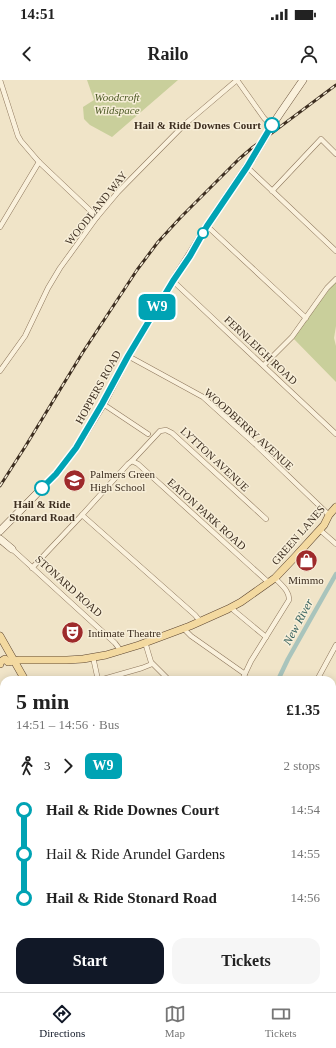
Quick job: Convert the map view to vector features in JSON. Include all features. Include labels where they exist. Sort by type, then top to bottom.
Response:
[{"type":"main road","name":"GREEN LANES","points":[[0,664],[3,666],[11,661],[61,660],[93,657],[121,651],[185,628],[231,608],[275,578],[320,530],[336,507]]},
{"type":"main road","points":[[0,636],[11,661],[22,676]]},
{"type":"street","points":[[0,80],[18,136],[25,146],[39,162],[97,218]]},
{"type":"street","points":[[237,80],[266,121],[272,126]]},
{"type":"street","name":"WOODLAND WAY","points":[[0,371],[25,336],[48,288],[60,268],[118,192],[178,131],[237,80]]},
{"type":"street","name":"HOPPERS ROAD","points":[[0,531],[68,460],[84,436],[128,356],[207,226],[303,80]]},
{"type":"street","points":[[272,191],[321,139],[336,154]]},
{"type":"street","points":[[0,227],[39,162]]},
{"type":"street","points":[[247,167],[336,251]]},
{"type":"street","points":[[207,226],[306,318]]},
{"type":"street","points":[[264,365],[292,337],[336,279]]},
{"type":"street","name":"FERNLEIGH ROAD","points":[[173,281],[336,434]]},
{"type":"street","name":"WOODBERRY AVENUE","points":[[128,356],[203,397],[255,444],[329,515]]},
{"type":"street","points":[[102,404],[148,434]]},
{"type":"street","name":"LYTTON AVENUE","points":[[30,567],[82,515],[160,431],[165,430],[172,433],[266,519]]},
{"type":"street","name":"EATON PARK ROAD","points":[[132,461],[138,464],[268,582]]},
{"type":"street","points":[[82,515],[195,615],[200,622]]},
{"type":"street","points":[[320,530],[336,544]]},
{"type":"street","name":"STONARD ROAD","points":[[0,539],[115,643],[121,651]]},
{"type":"street","points":[[185,628],[188,634],[245,674],[251,661],[290,597],[275,578]]},
{"type":"street","points":[[231,608],[266,637]]},
{"type":"street","points":[[145,642],[152,664],[165,676]]},
{"type":"street","points":[[319,676],[336,645]]},
{"type":"street","points":[[93,657],[97,676]]},
{"type":"street","points":[[110,676],[152,664]]},
{"type":"green space","name":"Woodcroft Wildspace","points":[[87,80],[178,80],[112,137],[90,125],[84,119],[83,107],[94,100]]},
{"type":"green space","points":[[336,281],[336,326],[334,338],[336,346],[336,382],[292,337]]},
{"type":"waterway","name":"New River","points":[[280,676],[336,574]]},
{"type":"railway","points":[[0,486],[83,352],[137,270],[158,242],[239,159],[336,85]]},
{"type":"bus line","name":"W9","points":[[42,488],[68,460],[76,448],[128,356],[173,281],[190,256],[207,226],[247,167],[272,125]]},
{"type":"place","name":"Hail & Ride Downes Court","points":[[272,125]]},
{"type":"place","name":"Palmers Green High School","points":[[74,480]]},
{"type":"place","name":"Hail & Ride Stonard Road","points":[[42,488]]},
{"type":"place","name":"Mimmo","points":[[306,560]]},
{"type":"place","name":"Intimate Theatre","points":[[72,633]]}]
